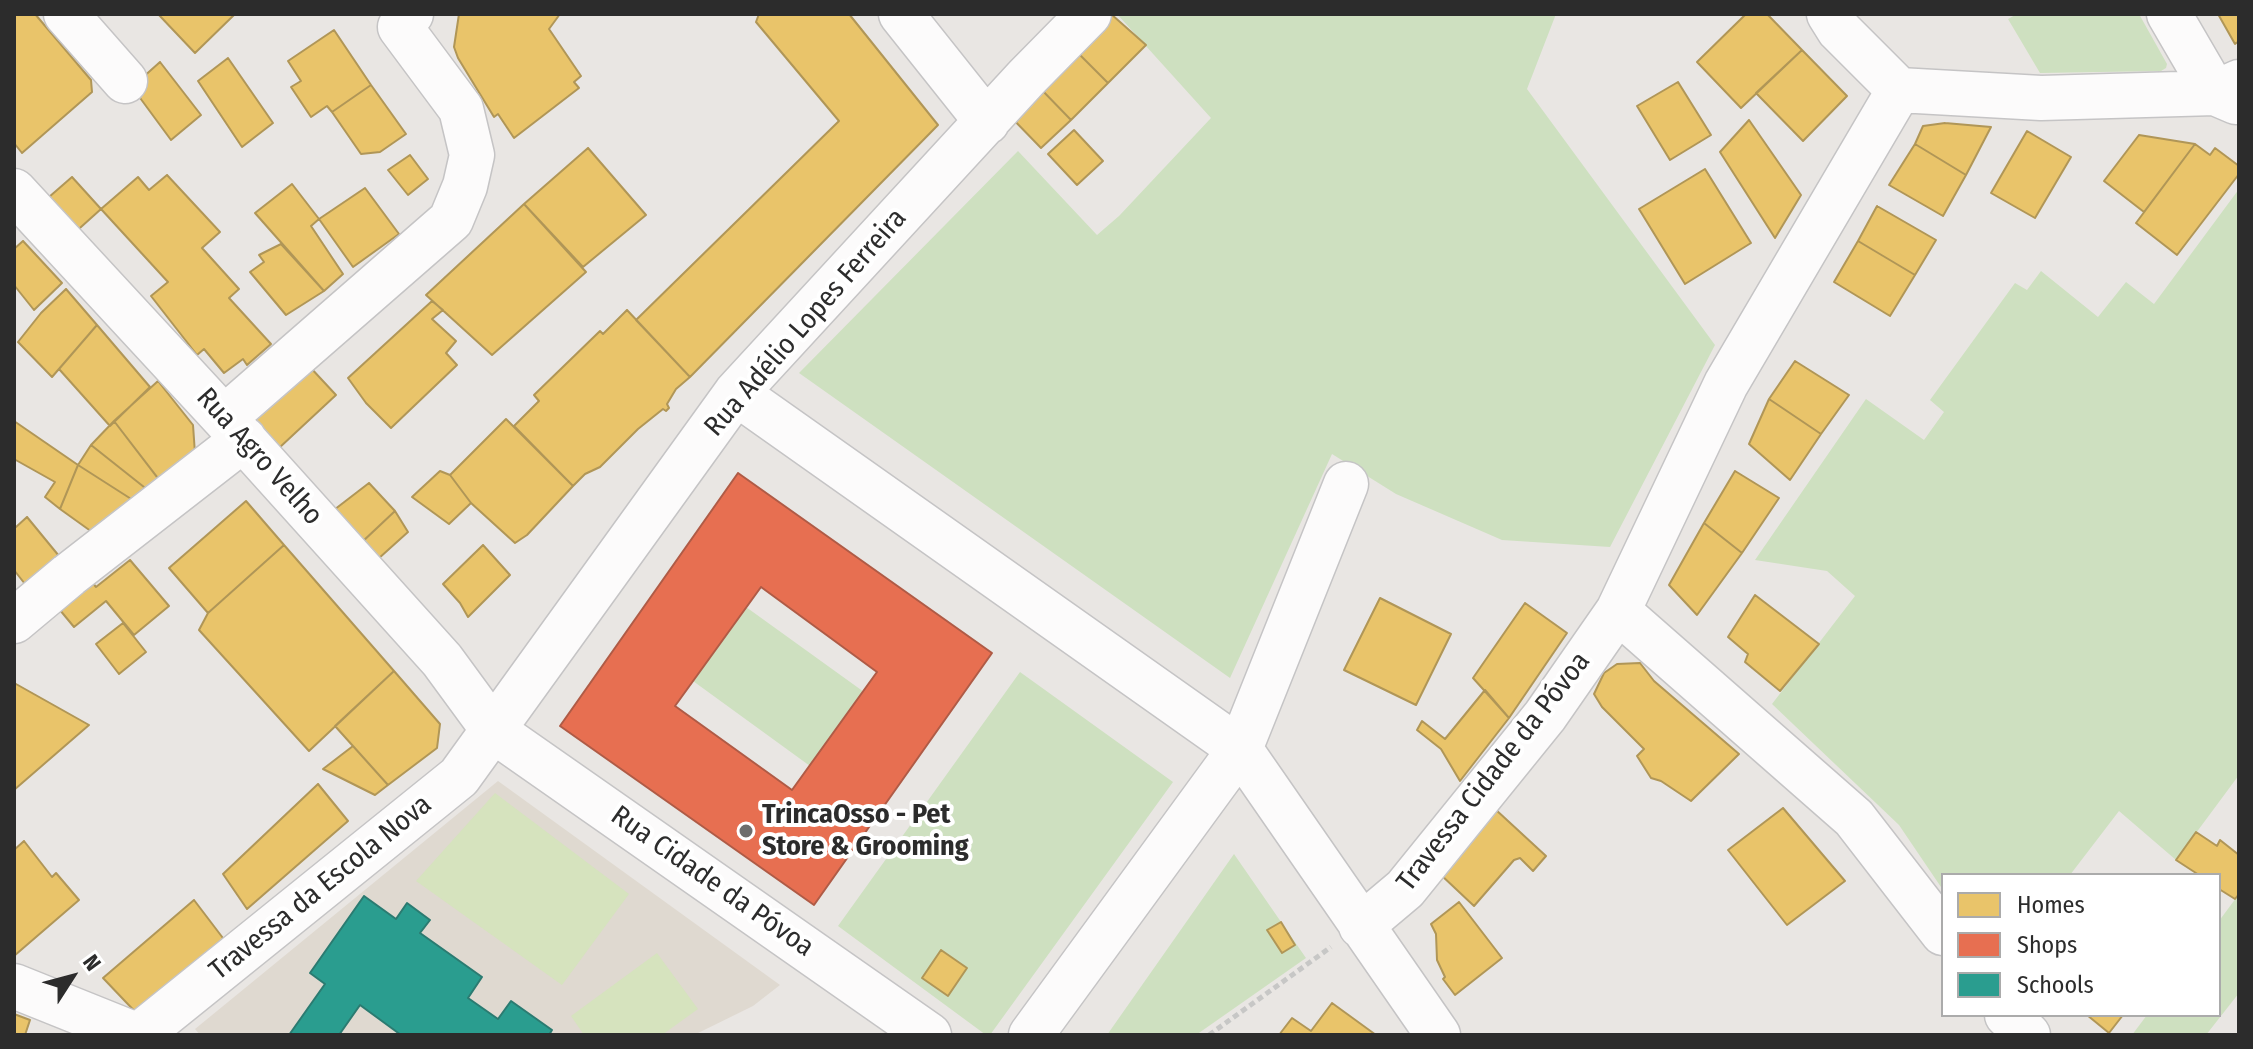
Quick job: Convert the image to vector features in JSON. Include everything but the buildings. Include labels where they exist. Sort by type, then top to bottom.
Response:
[{"type":"street","points":[[66,14],[125,81]]},
{"type":"street","points":[[901,14],[987,122]]},
{"type":"street","name":"Rua Adélio Lopes Ferreira","points":[[494,731],[736,393],[1089,14]]},
{"type":"street","points":[[1829,14],[1839,30],[1899,90],[2041,98],[2231,93]]},
{"type":"street","points":[[2169,14],[2231,93]]},
{"type":"street","points":[[14,621],[234,428],[451,220],[465,186],[472,155],[461,109],[400,18]]},
{"type":"street","name":"Travessa Cidade da Póvoa","points":[[1361,926],[1405,889],[1545,716],[1618,611],[1726,384],[1899,90]]},
{"type":"street","name":"Rua Agro Velho","points":[[14,191],[234,428],[442,660],[494,731]]},
{"type":"street","points":[[736,393],[1240,749],[1438,1035]]},
{"type":"street","points":[[1031,1035],[1240,749],[1346,484]]},
{"type":"street","points":[[1618,611],[1854,818],[1941,930]]},
{"type":"street","name":"Travessa da Escola Nova","points":[[138,1035],[459,777],[494,731]]},
{"type":"street","name":"Rua Cidade da Póvoa","points":[[494,731],[929,1035]]},
{"type":"street","points":[[14,986],[138,1035]]},
{"type":"street","points":[[2009,1017],[2028,1035]]},
{"type":"path","points":[[1209,1035],[1361,926]]},
{"type":"shaded area","points":[[498,781],[780,985],[753,1006],[694,1035],[200,1035],[195,1029]]},
{"type":"green space","points":[[1117,14],[1556,14],[1527,89],[1715,345],[1610,547],[1502,540],[1396,494],[1332,454],[1230,678],[799,373],[1018,151],[1097,235],[1119,216],[1211,118]]},
{"type":"green space","points":[[2017,14],[2139,14],[2167,64],[2166,68],[2161,71],[2040,73],[2008,19]]},
{"type":"green space","points":[[2239,189],[2239,775],[2176,860],[2119,811],[2072,873],[1941,873],[1941,887],[1899,825],[1772,704],[1855,596],[1827,571],[1755,560],[1866,399],[1924,440],[1944,412],[1930,400],[2015,283],[2027,290],[2041,271],[2098,317],[2126,282],[2154,304]]},
{"type":"green space","points":[[746,607],[864,692],[810,766],[693,681]]},
{"type":"green space","points":[[1020,672],[1173,782],[990,1035],[986,1035],[838,926]]},
{"type":"green space","points":[[495,793],[629,894],[562,985],[416,881]]},
{"type":"green space","points":[[1234,854],[1306,958],[1196,1035],[1107,1035]]},
{"type":"green space","points":[[2239,894],[2239,993],[2221,1016],[2221,918]]},
{"type":"green space","points":[[657,953],[698,1009],[662,1035],[584,1035],[571,1016]]},
{"type":"green space","points":[[2146,1017],[2220,1017],[2206,1035],[2132,1035]]},
{"type":"place","name":"TrincaOsso - Pet Store & Grooming","points":[[746,831]]}]
